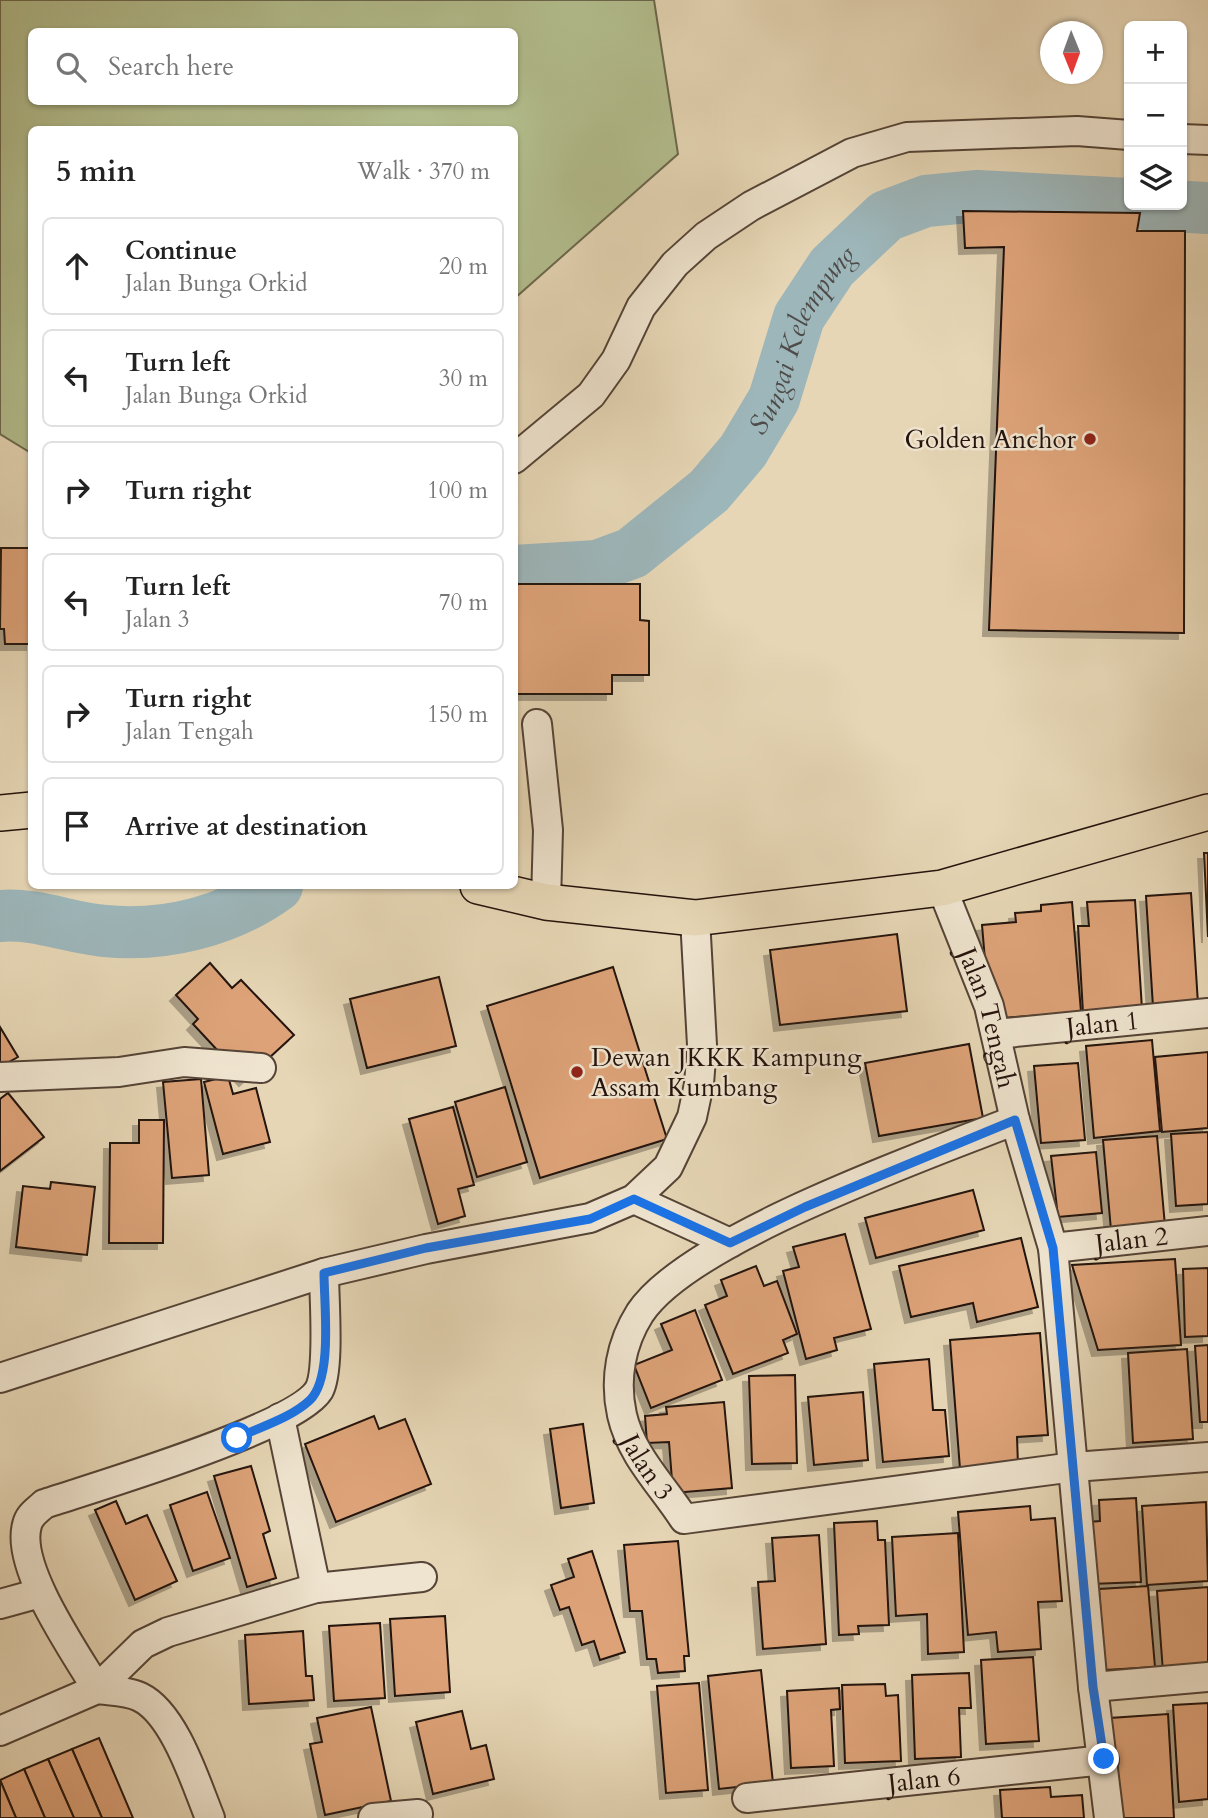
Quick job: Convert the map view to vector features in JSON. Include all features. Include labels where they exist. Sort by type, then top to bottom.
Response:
[{"type":"main road","points":[[0,813],[28,810]]},
{"type":"main road","points":[[491,889],[546,902],[695,918],[942,888],[1208,811]]},
{"type":"street","points":[[518,455],[591,395],[616,360],[641,307],[675,264],[706,236],[751,206],[841,159],[907,137],[1077,131],[1124,135]]},
{"type":"street","points":[[1187,139],[1208,140]]},
{"type":"street","points":[[537,724],[548,830],[546,902]]},
{"type":"street","points":[[0,813],[28,796]]},
{"type":"street","name":"Jalan Tengah","points":[[942,888],[989,1006],[1015,1120],[1053,1248],[1093,1687],[1104,1759],[1109,1818]]},
{"type":"street","points":[[0,1378],[324,1273],[426,1248],[590,1219],[634,1199],[667,1167],[681,1144],[699,1084],[702,1021],[695,918]]},
{"type":"street","name":"Jalan 1","points":[[996,1034],[1208,1013]]},
{"type":"street","points":[[0,1077],[120,1072],[184,1062],[261,1068]]},
{"type":"street","name":"Jalan 3","points":[[1015,1120],[805,1207],[730,1243],[678,1276],[641,1311],[623,1344],[619,1384],[622,1413],[630,1442],[684,1518],[1074,1467],[1208,1457]]},
{"type":"street","points":[[634,1199],[730,1243]]},
{"type":"street","name":"Jalan 2","points":[[1053,1248],[1208,1231]]},
{"type":"street","points":[[210,1818],[179,1746],[156,1708],[139,1696],[97,1689],[40,1593],[25,1539],[30,1516],[44,1504],[237,1438],[309,1401],[319,1389],[324,1372],[324,1273]]},
{"type":"street","points":[[280,1418],[316,1588]]},
{"type":"street","points":[[0,1731],[97,1689],[143,1644],[168,1632],[316,1588],[422,1577]]},
{"type":"street","points":[[0,1604],[40,1593]]},
{"type":"street","points":[[1093,1687],[1208,1677]]},
{"type":"street","name":"Jalan 6","points":[[747,1798],[1104,1759]]},
{"type":"street","points":[[373,1818],[418,1814]]},
{"type":"green space","points":[[0,0],[654,0],[678,154],[518,295],[518,126],[28,126],[28,451],[0,434]]},
{"type":"building","name":"Golden Anchor","points":[[963,211],[1140,213],[1137,231],[1185,231],[1184,633],[989,630],[1004,247],[965,248]]},
{"type":"building","points":[[1,548],[28,548],[28,644],[5,644],[4,629],[0,629]]},
{"type":"building","points":[[518,584],[640,584],[640,620],[649,621],[649,675],[612,675],[612,694],[518,694]]},
{"type":"building","points":[[1204,853],[1208,853],[1208,937]]},
{"type":"building","points":[[1191,893],[1198,1004],[1153,1007],[1146,896]]},
{"type":"building","points":[[1135,900],[1142,1009],[1083,1013],[1078,926],[1089,926],[1087,902]]},
{"type":"building","points":[[1072,902],[1081,1012],[1003,1018],[986,972],[982,925],[1016,922],[1015,913],[1041,911],[1041,905]]},
{"type":"building","points":[[897,934],[907,1011],[780,1025],[770,950]]},
{"type":"building","points":[[210,963],[232,988],[241,980],[294,1035],[245,1080],[193,1024],[198,1019],[176,995]]},
{"type":"building","name":"Dewan JKKK Kampung Assam Kumbang","points":[[613,967],[667,1139],[540,1178],[487,1006]]},
{"type":"building","points":[[439,977],[456,1046],[367,1068],[350,999]]},
{"type":"building","points":[[0,1027],[18,1057],[0,1067]]},
{"type":"building","points":[[1152,1040],[1160,1131],[1094,1138],[1086,1046]]},
{"type":"building","points":[[969,1044],[983,1118],[879,1136],[865,1063]]},
{"type":"building","points":[[1208,1052],[1208,1128],[1162,1132],[1155,1057]]},
{"type":"building","points":[[1078,1063],[1085,1140],[1041,1143],[1034,1066]]},
{"type":"building","points":[[228,1076],[233,1094],[256,1088],[270,1142],[223,1154],[204,1082]]},
{"type":"building","points":[[201,1079],[209,1175],[172,1178],[163,1082]]},
{"type":"building","points":[[505,1087],[527,1162],[477,1177],[455,1102]]},
{"type":"building","points":[[8,1093],[44,1137],[0,1171],[0,1099]]},
{"type":"building","points":[[453,1107],[474,1185],[458,1189],[465,1216],[438,1224],[409,1119]]},
{"type":"building","points":[[139,1120],[164,1120],[163,1243],[109,1243],[110,1143],[139,1143]]},
{"type":"building","points":[[1208,1132],[1208,1204],[1176,1206],[1171,1134]]},
{"type":"building","points":[[1157,1136],[1165,1226],[1111,1230],[1103,1140]]},
{"type":"building","points":[[1096,1152],[1102,1213],[1058,1217],[1051,1156]]},
{"type":"building","points":[[51,1182],[95,1187],[87,1255],[16,1247],[23,1186],[50,1189]]},
{"type":"building","points":[[973,1190],[984,1230],[876,1258],[865,1218]]},
{"type":"building","points":[[845,1234],[871,1329],[834,1338],[837,1350],[806,1359],[783,1271],[799,1267],[793,1247]]},
{"type":"building","points":[[1021,1238],[1038,1307],[977,1322],[973,1303],[911,1317],[899,1266]]},
{"type":"building","points":[[1175,1259],[1181,1345],[1098,1350],[1072,1265]]},
{"type":"building","points":[[756,1266],[764,1286],[777,1281],[797,1334],[783,1340],[788,1353],[733,1374],[705,1305],[727,1296],[721,1280]]},
{"type":"building","points":[[1208,1268],[1208,1336],[1185,1337],[1183,1269]]},
{"type":"building","points":[[695,1310],[722,1380],[651,1408],[634,1365],[672,1350],[661,1324]]},
{"type":"building","points":[[1040,1333],[1048,1435],[1017,1437],[1018,1465],[960,1469],[950,1340]]},
{"type":"building","points":[[1208,1345],[1208,1422],[1200,1422],[1195,1346]]},
{"type":"building","points":[[1187,1349],[1193,1439],[1133,1443],[1128,1353]]},
{"type":"building","points":[[929,1359],[933,1410],[945,1410],[949,1456],[883,1462],[874,1364]]},
{"type":"building","points":[[795,1375],[797,1463],[752,1464],[749,1376]]},
{"type":"building","points":[[863,1392],[868,1460],[814,1465],[808,1397]]},
{"type":"building","points":[[724,1402],[732,1488],[673,1493],[669,1442],[647,1443],[645,1416],[667,1414],[666,1407]]},
{"type":"building","points":[[374,1416],[379,1429],[405,1419],[431,1484],[336,1522],[305,1444]]},
{"type":"building","points":[[583,1424],[594,1503],[561,1508],[550,1429]]},
{"type":"building","points":[[251,1466],[270,1531],[263,1534],[276,1578],[247,1587],[214,1476]]},
{"type":"building","points":[[207,1492],[230,1558],[193,1571],[170,1505]]},
{"type":"building","points":[[1136,1498],[1141,1582],[1091,1584],[1088,1522],[1100,1521],[1099,1500]]},
{"type":"building","points":[[116,1501],[126,1524],[147,1515],[177,1581],[135,1600],[95,1510]]},
{"type":"building","points":[[1206,1502],[1208,1581],[1147,1585],[1142,1506]]},
{"type":"building","points":[[1030,1506],[1031,1520],[1055,1518],[1062,1601],[1038,1602],[1041,1649],[998,1652],[996,1632],[968,1635],[958,1512]]},
{"type":"building","points":[[877,1521],[878,1540],[885,1540],[889,1625],[858,1626],[859,1634],[839,1635],[834,1523]]},
{"type":"building","points":[[958,1533],[964,1652],[928,1654],[927,1614],[896,1616],[892,1537]]},
{"type":"building","points":[[819,1535],[826,1644],[763,1649],[758,1582],[775,1581],[772,1538]]},
{"type":"building","points":[[678,1541],[689,1656],[684,1656],[685,1671],[658,1673],[656,1659],[647,1659],[642,1611],[630,1611],[624,1545]]},
{"type":"building","points":[[592,1551],[625,1652],[600,1660],[594,1641],[582,1645],[569,1607],[560,1610],[551,1585],[574,1577],[568,1559]]},
{"type":"building","points":[[1148,1586],[1155,1667],[1105,1670],[1099,1589]]},
{"type":"building","points":[[1208,1587],[1208,1668],[1163,1672],[1157,1591]]},
{"type":"building","points":[[445,1616],[450,1692],[395,1696],[390,1619]]},
{"type":"building","points":[[380,1623],[385,1698],[334,1701],[329,1626]]},
{"type":"building","points":[[303,1631],[306,1676],[312,1676],[314,1700],[249,1704],[245,1635]]},
{"type":"building","points":[[1033,1657],[1039,1741],[986,1744],[981,1660]]},
{"type":"building","points":[[761,1670],[773,1783],[719,1789],[708,1676]]},
{"type":"building","points":[[969,1673],[971,1708],[959,1708],[961,1757],[915,1759],[912,1675]]},
{"type":"building","points":[[699,1683],[708,1790],[666,1793],[657,1686]]},
{"type":"building","points":[[885,1684],[886,1696],[898,1695],[901,1761],[845,1763],[842,1685]]},
{"type":"building","points":[[839,1688],[840,1709],[831,1710],[834,1766],[791,1768],[787,1691]]},
{"type":"building","points":[[1208,1703],[1208,1799],[1179,1802],[1173,1705]]},
{"type":"building","points":[[371,1707],[391,1801],[325,1815],[310,1744],[322,1742],[317,1718]]},
{"type":"building","points":[[462,1711],[471,1749],[486,1745],[494,1779],[433,1794],[416,1722]]},
{"type":"building","points":[[1168,1714],[1174,1818],[1115,1818],[1110,1718]]},
{"type":"building","points":[[99,1738],[133,1818],[102,1818],[72,1749]]},
{"type":"building","points":[[72,1749],[102,1818],[74,1818],[48,1759]]},
{"type":"building","points":[[48,1759],[74,1818],[45,1818],[24,1769]]},
{"type":"building","points":[[24,1769],[45,1818],[16,1818],[0,1780]]},
{"type":"building","points":[[0,1780],[16,1818],[0,1818]]},
{"type":"building","points":[[1050,1787],[1051,1797],[1082,1795],[1084,1818],[1002,1818],[1000,1790]]},
{"type":"waterway","name":"Sungai Kelempung","points":[[518,571],[597,566],[632,553],[709,491],[743,451],[774,399],[799,317],[832,267],[886,216],[926,201],[978,196],[1124,204]]},
{"type":"waterway","name":"Sungai Kelempung","points":[[1187,207],[1208,208]]},
{"type":"waterway","name":"Sungai Kelempung","points":[[0,916],[27,917],[105,931],[173,929],[238,909],[272,889]]},
{"type":"place","name":"Golden Anchor","points":[[1090,439]]},
{"type":"place","name":"Dewan JKKK Kampung Assam Kumbang","points":[[577,1072]]},
{"type":"route","points":[[237,1438],[309,1401],[319,1389],[324,1372],[324,1273],[426,1248],[590,1219],[634,1199],[730,1243],[805,1207],[1015,1120],[1053,1248],[1093,1687],[1104,1759]]}]
